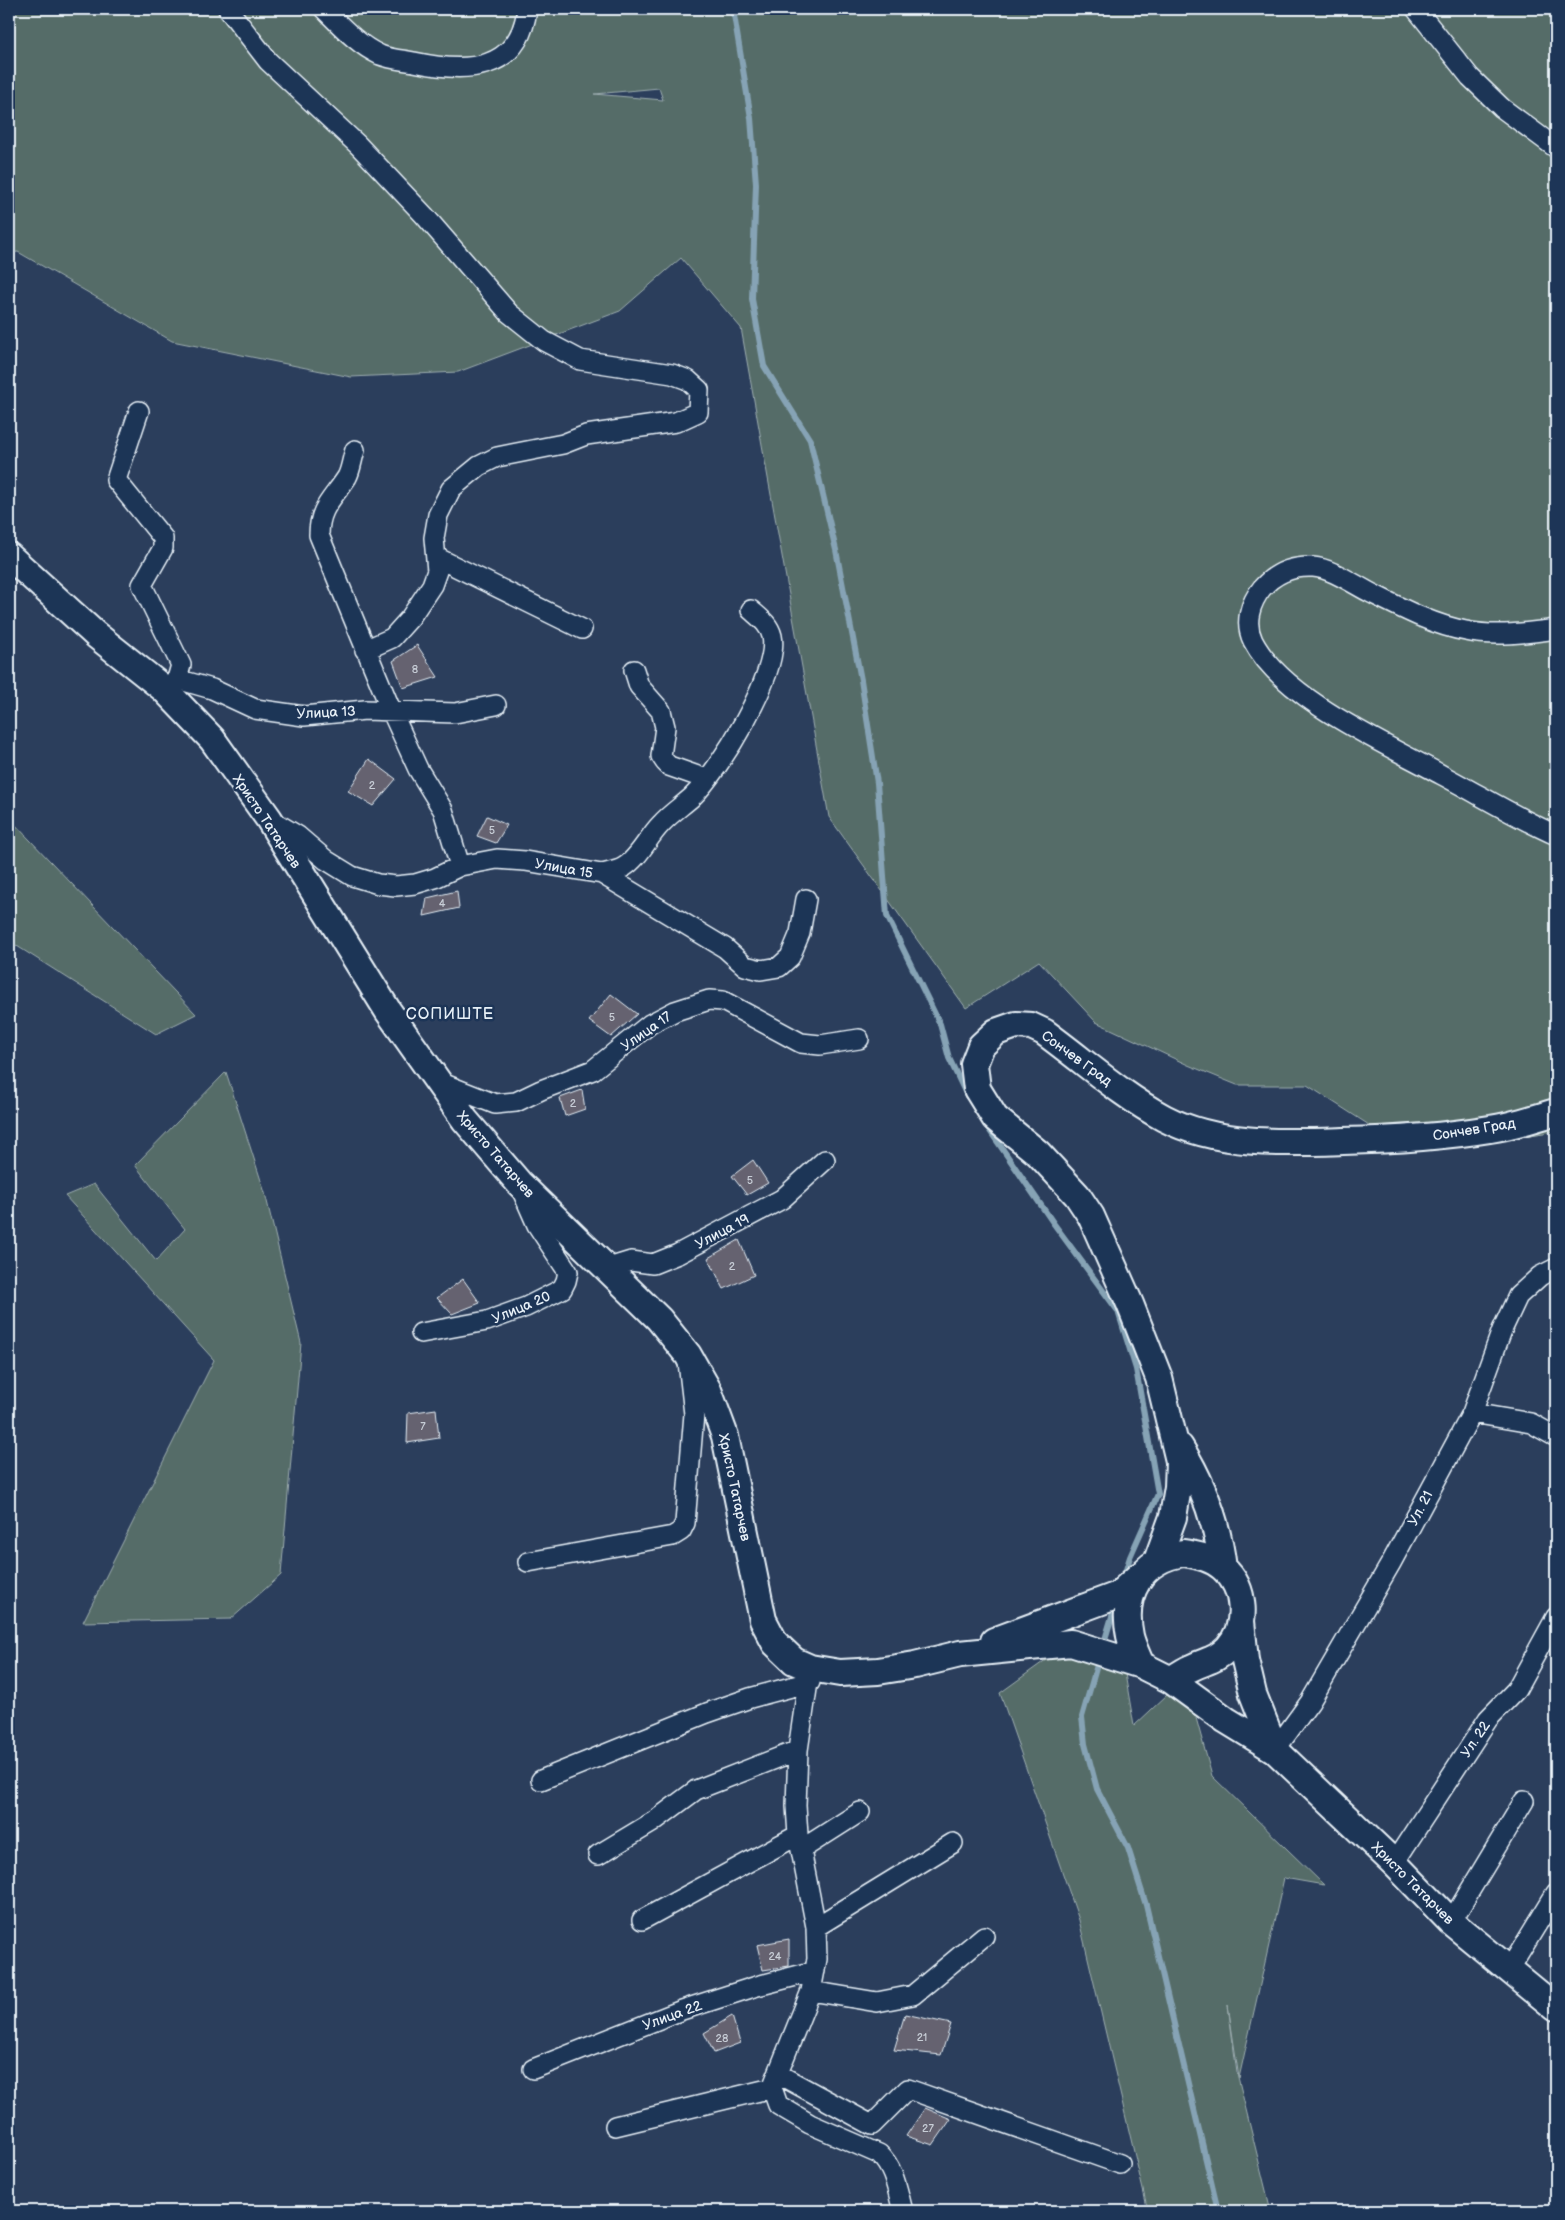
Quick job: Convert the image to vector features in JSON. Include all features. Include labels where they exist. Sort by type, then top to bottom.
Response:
[{"type":"main road","name":"Христо Татарчев","points":[[9,556],[96,635],[171,684],[269,819],[388,1011],[466,1120],[519,1183],[659,1319],[688,1356],[708,1390],[725,1436],[763,1620],[775,1643],[794,1661],[810,1675],[878,1671],[915,1665],[960,1654],[1118,1596],[1149,1567]]},
{"type":"main road","name":"Сончев Град","points":[[1149,1567],[1173,1517],[1178,1487],[1179,1461],[1159,1378],[1130,1304],[1091,1216],[1077,1196],[1038,1153],[995,1118],[977,1089],[974,1064],[981,1046],[996,1032],[1016,1025],[1030,1026],[1044,1032],[1122,1092],[1165,1118],[1195,1130],[1228,1138],[1308,1143],[1394,1141],[1492,1129],[1556,1112]]},
{"type":"main road","points":[[1172,1435],[1188,1460],[1205,1496],[1220,1539],[1223,1568]]},
{"type":"main road","points":[[1191,1554],[1211,1560],[1223,1568],[1237,1586],[1241,1598],[1241,1621],[1237,1635],[1229,1647],[1218,1657],[1192,1667],[1171,1680],[1141,1665],[1130,1635],[1129,1603],[1133,1588],[1149,1567],[1170,1555],[1191,1554]]},
{"type":"main road","name":"Христо Татарчев","points":[[1241,1621],[1245,1660],[1253,1694],[1275,1750]]},
{"type":"main road","name":"Христо Татарчев","points":[[960,1654],[1071,1642],[1141,1665]]},
{"type":"main road","name":"Христо Татарчев","points":[[1171,1680],[1226,1720],[1275,1750],[1394,1863],[1450,1922],[1556,2008]]},
{"type":"street","points":[[228,9],[268,61],[358,146],[424,215],[509,313],[544,342],[580,360],[672,374],[688,380],[699,390],[698,412],[676,422],[586,435],[563,444],[497,457],[479,466],[451,489],[438,515],[434,538],[437,571],[432,585],[410,618],[392,638],[365,650]]},
{"type":"street","points":[[324,9],[360,43],[382,56],[439,68],[470,68],[500,59],[516,43],[525,23],[527,9]]},
{"type":"street","points":[[1416,9],[1470,77],[1502,108],[1556,148]]},
{"type":"street","points":[[139,411],[116,480],[163,538],[163,548],[142,585],[181,665],[171,684]]},
{"type":"street","points":[[355,450],[348,476],[322,510],[319,522],[319,535],[391,710],[418,769],[443,810],[460,866]]},
{"type":"street","points":[[436,557],[582,629]]},
{"type":"street","points":[[1556,629],[1533,632],[1466,631],[1425,619],[1339,576],[1314,567],[1291,569],[1280,573],[1269,581],[1257,594],[1251,608],[1248,625],[1253,640],[1268,663],[1288,683],[1333,714],[1539,828],[1556,835]]},
{"type":"street","points":[[602,874],[624,867],[641,850],[661,824],[694,796],[734,744],[757,697],[770,661],[772,636],[767,624],[752,610]]},
{"type":"street","points":[[634,670],[639,686],[660,711],[665,727],[661,756],[664,762],[669,766],[706,779]]},
{"type":"street","name":"Улица 13","points":[[171,684],[212,689],[255,709],[304,716],[364,710],[455,713],[496,705]]},
{"type":"street","name":"Улица 15","points":[[269,819],[298,836],[326,860],[352,876],[378,884],[396,886],[415,884],[435,878],[460,866],[498,859],[525,861],[602,874],[725,948],[745,966],[760,970],[780,967],[790,957],[800,933],[806,899]]},
{"type":"street","name":"Улица 17","points":[[437,1081],[495,1104],[516,1102],[541,1090],[594,1070],[650,1024],[675,1011],[709,1000],[723,1000],[801,1043],[820,1045],[859,1039]]},
{"type":"street","name":"Улица 19","points":[[605,1268],[630,1261],[653,1264],[678,1254],[782,1199],[825,1160]]},
{"type":"street","name":"Улица 20","points":[[421,1334],[487,1321],[526,1307],[562,1289],[568,1272],[537,1225],[519,1183]]},
{"type":"street","name":"Ул. 21","points":[[1275,1750],[1310,1702],[1391,1563],[1472,1413],[1502,1330],[1518,1296],[1540,1276],[1556,1268]]},
{"type":"street","points":[[528,1562],[673,1536],[681,1531],[685,1523],[694,1422],[688,1356]]},
{"type":"street","points":[[1472,1413],[1530,1423],[1556,1437]]},
{"type":"street","name":"Ул. 22","points":[[1394,1863],[1488,1719],[1516,1690],[1556,1617]]},
{"type":"street","points":[[810,1675],[798,1750],[796,1806],[800,1842],[816,1927],[815,1971],[811,1992],[775,2081],[778,2105],[810,2124],[879,2154],[894,2173],[903,2211]]},
{"type":"street","points":[[541,1780],[707,1713],[810,1675]]},
{"type":"street","points":[[598,1855],[653,1822],[696,1790],[798,1750]]},
{"type":"street","points":[[1450,1922],[1524,1801]]},
{"type":"street","points":[[642,1920],[860,1812]]},
{"type":"street","points":[[816,1927],[953,1843]]},
{"type":"street","points":[[1509,1970],[1556,1893]]},
{"type":"street","points":[[811,1992],[877,2002],[913,1995],[984,1936]]},
{"type":"street","name":"Улица 22","points":[[533,2069],[682,2010],[757,1986],[815,1971]]},
{"type":"street","points":[[615,2126],[775,2081],[872,2125],[908,2089],[1120,2164]]},
{"type":"green space","points":[[9,9],[1556,9],[1556,1131],[1405,1152],[1366,1123],[1307,1085],[1237,1085],[1188,1065],[1096,1022],[1039,961],[966,1008],[829,817],[741,328],[681,258],[620,311],[458,372],[351,377],[172,341],[18,252],[9,253]],"holes":[[[659,88],[663,100],[594,94]]]},
{"type":"green space","points":[[9,818],[196,1014],[156,1034],[9,941]]},
{"type":"green space","points":[[226,1072],[265,1193],[301,1343],[281,1575],[231,1619],[83,1622],[214,1360],[65,1196],[94,1184],[156,1261],[185,1229],[135,1165]]},
{"type":"green space","points":[[1061,1649],[1124,1668],[1134,1726],[1185,1678],[1212,1776],[1324,1885],[1284,1878],[1239,2078],[1228,2005],[1237,2073],[1271,2211],[1148,2211],[1079,1920],[1000,1693]]},
{"type":"building","points":[[417,645],[438,677],[403,688],[393,661]]},
{"type":"building","points":[[369,759],[396,779],[373,806],[348,791]]},
{"type":"building","points":[[487,816],[507,825],[496,843],[477,836]]},
{"type":"building","points":[[457,891],[459,908],[424,916],[427,898]]},
{"type":"building","points":[[611,994],[637,1014],[611,1037],[589,1021]]},
{"type":"building","points":[[582,1090],[585,1109],[565,1116],[560,1098]]},
{"type":"building","points":[[753,1160],[768,1183],[747,1195],[732,1176]]},
{"type":"building","points":[[739,1240],[754,1275],[724,1289],[708,1258]]},
{"type":"building","points":[[463,1279],[480,1303],[452,1314],[437,1298]]},
{"type":"building","points":[[436,1409],[439,1438],[407,1443],[408,1413]]},
{"type":"building","points":[[789,1939],[789,1966],[763,1970],[757,1945]]},
{"type":"building","points":[[905,2014],[951,2024],[941,2055],[894,2050]]},
{"type":"building","points":[[732,2016],[740,2043],[714,2053],[704,2033]]},
{"type":"building","points":[[925,2108],[951,2119],[933,2145],[906,2136]]},
{"type":"waterway","points":[[733,9],[751,118],[756,184],[752,299],[764,366],[810,440],[836,550],[861,680],[877,783],[887,916],[940,1024],[949,1058],[967,1096]]},
{"type":"waterway","points":[[986,1125],[1054,1224],[1118,1311],[1136,1369],[1158,1494],[1130,1557],[1124,1576]]},
{"type":"waterway","points":[[1103,1646],[1116,1603]]},
{"type":"waterway","points":[[1099,1658],[1082,1717],[1085,1744],[1097,1789],[1128,1848],[1146,1905],[1218,2211]]},
{"type":"district","name":"СОПИШТЕ","points":[[450,1013]]}]
